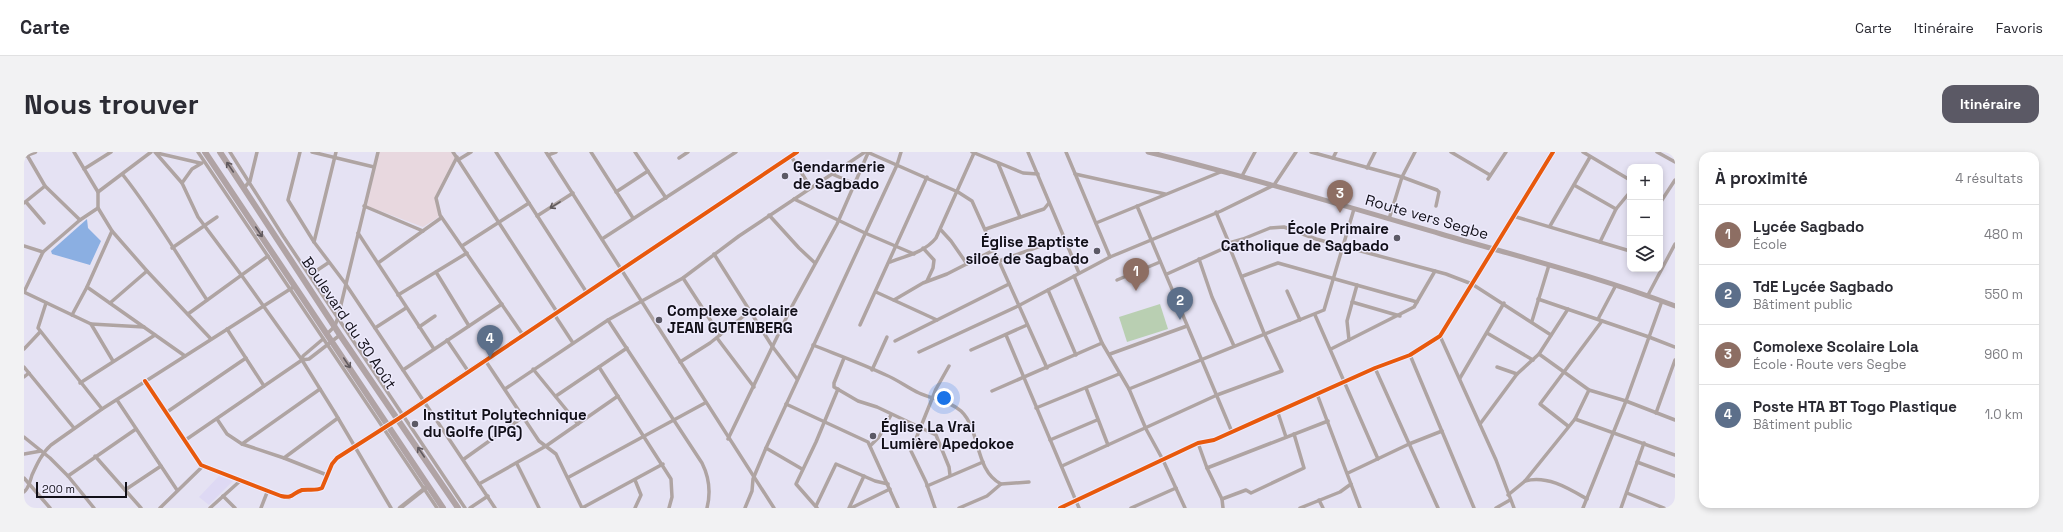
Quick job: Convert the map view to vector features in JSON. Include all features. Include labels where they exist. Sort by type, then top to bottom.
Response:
[{"type":"highway","name":"Boulevard du 30 Août","points":[[205,152],[238,199],[327,334],[329,344],[443,508]]},
{"type":"highway","name":"Boulevard du 30 Août","points":[[220,152],[245,188],[340,336],[401,417],[437,478],[458,508]]},
{"type":"highway","points":[[232,192],[234,185],[245,188],[245,199],[238,199]]},
{"type":"highway","points":[[295,286],[303,287],[305,280]]},
{"type":"highway","points":[[430,476],[437,478],[437,487],[427,487],[430,476]]},
{"type":"main road","name":"Route vers Segbe","points":[[1148,152],[1274,185],[1549,265],[1648,295],[1675,306]]},
{"type":"street","points":[[35,152],[25,156],[46,186],[80,220]]},
{"type":"street","points":[[74,152],[98,192],[98,208],[112,231],[147,272],[211,339]]},
{"type":"street","points":[[84,169],[111,152]]},
{"type":"street","points":[[98,192],[123,175],[151,152]]},
{"type":"street","points":[[198,152],[203,163],[268,256],[323,340],[329,344]]},
{"type":"street","points":[[230,152],[250,181],[283,236],[338,317],[401,417],[465,508]]},
{"type":"street","points":[[245,188],[250,181],[258,152]]},
{"type":"street","points":[[300,152],[287,199],[328,263],[345,283],[402,370],[464,459],[495,508]]},
{"type":"street","points":[[312,152],[334,159],[374,167]]},
{"type":"street","points":[[314,242],[336,152]]},
{"type":"street","points":[[302,360],[303,356],[323,340],[335,326],[378,152]]},
{"type":"street","points":[[453,152],[499,222],[573,343]]},
{"type":"street","points":[[471,152],[458,158],[436,198],[441,218],[467,253],[523,335]]},
{"type":"street","points":[[496,152],[587,293]]},
{"type":"street","points":[[556,152],[547,154],[622,269],[728,439],[774,508]]},
{"type":"street","points":[[590,152],[633,218]]},
{"type":"street","points":[[635,152],[666,198]]},
{"type":"street","points":[[679,158],[688,152]]},
{"type":"street","points":[[602,239],[736,152]]},
{"type":"street","points":[[145,381],[202,466],[268,490],[280,496],[292,497],[303,490],[322,488],[334,460],[401,417],[797,152]]},
{"type":"street","points":[[866,152],[927,177],[958,192],[972,201],[986,229],[1018,306],[1047,368]]},
{"type":"street","points":[[505,389],[608,320],[682,278],[769,215],[866,152]]},
{"type":"street","points":[[728,439],[754,387],[772,346],[839,220],[855,184],[866,152]]},
{"type":"street","points":[[745,508],[752,491],[754,477],[766,448],[897,165],[901,152]]},
{"type":"street","points":[[1028,152],[1079,273]]},
{"type":"street","points":[[1066,152],[1110,258]]},
{"type":"street","points":[[1242,176],[1255,152]]},
{"type":"street","points":[[919,352],[1018,306],[1110,258],[1274,185],[1296,152]]},
{"type":"street","points":[[1311,152],[1402,177],[1438,190],[1436,206]]},
{"type":"street","points":[[1333,158],[1336,152]]},
{"type":"street","points":[[1367,168],[1375,152]]},
{"type":"street","points":[[1389,219],[1402,177],[1415,152]]},
{"type":"street","points":[[1453,153],[1489,177],[1506,152]]},
{"type":"street","points":[[1060,508],[1198,443],[1214,440],[1278,413],[1375,368],[1410,355],[1440,336],[1552,152]]},
{"type":"street","points":[[1584,152],[1627,178]]},
{"type":"street","points":[[1657,152],[1675,162]]},
{"type":"street","points":[[156,153],[203,163]]},
{"type":"street","points":[[156,153],[182,183],[193,209],[302,360],[391,508]]},
{"type":"street","points":[[890,262],[914,254],[932,243],[941,230],[973,153],[1023,173],[1038,174]]},
{"type":"street","points":[[791,156],[811,188]]},
{"type":"street","points":[[1550,226],[1590,157]]},
{"type":"street","points":[[182,183],[192,169],[203,163]]},
{"type":"street","points":[[998,163],[1020,217]]},
{"type":"street","points":[[616,192],[648,171]]},
{"type":"street","points":[[1096,223],[1223,171]]},
{"type":"street","points":[[832,174],[855,184]]},
{"type":"street","points":[[1075,174],[1166,194]]},
{"type":"street","points":[[123,175],[148,208],[172,248],[207,300]]},
{"type":"street","points":[[860,324],[890,262],[927,177]]},
{"type":"street","points":[[1663,195],[1675,180]]},
{"type":"street","points":[[1574,185],[1616,209]]},
{"type":"street","points":[[44,222],[25,203],[46,186]]},
{"type":"street","points":[[537,216],[573,193]]},
{"type":"street","points":[[1600,242],[1616,209],[1627,196]]},
{"type":"street","points":[[794,199],[865,233],[914,254]]},
{"type":"street","points":[[986,229],[1044,208],[1049,203]]},
{"type":"street","points":[[462,246],[529,204]]},
{"type":"street","points":[[364,206],[423,231]]},
{"type":"street","points":[[1137,206],[1160,262],[1167,274],[1187,326],[1232,432]]},
{"type":"street","points":[[98,208],[80,220],[43,252],[24,292],[91,324],[144,327]]},
{"type":"street","points":[[1129,389],[1264,333],[1315,315],[1324,310],[1354,209]]},
{"type":"street","points":[[1062,466],[1217,396],[1282,371],[1264,333],[1243,276],[1216,212]]},
{"type":"street","points":[[769,215],[799,248],[816,263]]},
{"type":"street","points":[[1513,216],[1627,250]]},
{"type":"street","points":[[172,248],[217,217]]},
{"type":"street","points":[[378,263],[441,218]]},
{"type":"street","points":[[1167,274],[1229,244],[1270,228],[1281,226],[1343,246],[1435,271],[1472,284],[1532,321],[1551,335]]},
{"type":"street","points":[[941,230],[951,241],[967,264]]},
{"type":"street","points":[[72,315],[87,288],[112,231]]},
{"type":"street","points":[[358,233],[434,349]]},
{"type":"street","points":[[999,261],[1063,238]]},
{"type":"street","points":[[1663,260],[1675,244]]},
{"type":"street","points":[[24,246],[43,252]]},
{"type":"street","points":[[922,248],[934,260],[933,268],[927,281]]},
{"type":"street","points":[[894,300],[927,281],[947,274],[994,250]]},
{"type":"street","points":[[398,295],[467,253]]},
{"type":"street","points":[[714,254],[772,346],[798,378]]},
{"type":"street","points":[[188,314],[268,256]]},
{"type":"street","points":[[1199,259],[1212,297],[1234,346]]},
{"type":"street","points":[[1117,280],[1160,262]]},
{"type":"street","points":[[310,274],[328,263]]},
{"type":"street","points":[[1243,276],[1278,263],[1417,302]]},
{"type":"street","points":[[1532,321],[1549,265]]},
{"type":"street","points":[[1331,349],[1400,316],[1414,307],[1435,271]]},
{"type":"street","points":[[110,303],[147,272]]},
{"type":"street","points":[[436,272],[469,326]]},
{"type":"street","points":[[1648,295],[1657,272]]},
{"type":"street","points":[[1074,276],[1102,343],[1110,354],[1119,374],[1129,389],[1146,429],[1163,460],[1185,508]]},
{"type":"street","points":[[682,278],[719,337],[754,387]]},
{"type":"street","points":[[895,341],[1009,284]]},
{"type":"street","points":[[1349,340],[1347,321],[1357,285]]},
{"type":"street","points":[[1598,319],[1616,285]]},
{"type":"street","points":[[24,454],[43,451],[102,409],[295,286]]},
{"type":"street","points":[[87,288],[185,356]]},
{"type":"street","points":[[1048,290],[1076,355]]},
{"type":"street","points":[[1286,291],[1300,320]]},
{"type":"street","points":[[876,292],[937,320]]},
{"type":"street","points":[[1538,300],[1598,319],[1675,347]]},
{"type":"street","points":[[1583,508],[1626,401],[1662,301]]},
{"type":"street","points":[[1352,302],[1400,316]]},
{"type":"street","points":[[46,303],[37,326],[40,332],[102,409]]},
{"type":"street","points":[[1460,378],[1504,303]]},
{"type":"street","points":[[402,370],[502,304]]},
{"type":"street","points":[[375,328],[406,308]]},
{"type":"street","points":[[1480,424],[1517,374],[1540,354],[1568,309]]},
{"type":"street","points":[[680,362],[719,337],[750,311]]},
{"type":"street","points":[[1315,315],[1378,459]]},
{"type":"street","points":[[419,327],[435,316]]},
{"type":"street","points":[[608,320],[674,419],[707,474],[709,498],[706,508]]},
{"type":"street","points":[[1568,426],[1540,404],[1602,321]]},
{"type":"street","points":[[91,324],[113,360]]},
{"type":"street","points":[[971,350],[1006,336],[1027,325]]},
{"type":"street","points":[[1110,354],[1187,326]]},
{"type":"street","points":[[227,329],[264,386]]},
{"type":"street","points":[[24,349],[40,332]]},
{"type":"street","points":[[1487,333],[1533,360]]},
{"type":"street","points":[[80,382],[155,335]]},
{"type":"street","points":[[184,441],[302,360],[309,359],[340,336]]},
{"type":"street","points":[[1006,336],[1079,508]]},
{"type":"street","points":[[1440,336],[1480,424],[1514,508]]},
{"type":"street","points":[[872,370],[887,337]]},
{"type":"street","points":[[446,340],[468,371]]},
{"type":"street","points":[[992,391],[1102,343]]},
{"type":"street","points":[[813,345],[886,375],[919,393],[932,397],[962,412],[969,424],[983,462],[994,479],[1001,484]]},
{"type":"street","points":[[556,396],[627,348]]},
{"type":"street","points":[[1540,354],[1589,390],[1626,401],[1675,420]]},
{"type":"street","points":[[1410,355],[1474,508]]},
{"type":"street","points":[[167,412],[246,358]]},
{"type":"street","points":[[844,358],[834,383],[834,387],[858,401],[877,407],[938,437],[950,475]]},
{"type":"street","points":[[485,360],[539,441],[556,454],[569,477],[582,508],[663,464]]},
{"type":"street","points":[[1656,412],[1675,360]]},
{"type":"street","points":[[935,508],[927,486],[911,452],[932,397],[949,366]]},
{"type":"street","points":[[24,367],[74,428]]},
{"type":"street","points":[[599,367],[663,464],[672,484],[672,497],[669,508]]},
{"type":"street","points":[[1497,367],[1517,374]]},
{"type":"street","points":[[1375,368],[1436,507]]},
{"type":"street","points":[[533,370],[578,424]]},
{"type":"street","points":[[24,377],[29,373]]},
{"type":"street","points":[[1036,408],[1119,374]]},
{"type":"street","points":[[1086,388],[1097,420],[1108,445]]},
{"type":"street","points":[[242,444],[320,389]]},
{"type":"street","points":[[838,389],[816,442],[802,469],[796,486],[817,507],[836,464],[888,484]]},
{"type":"street","points":[[1508,495],[1525,481],[1575,419],[1589,390]]},
{"type":"street","points":[[1317,394],[1360,508]]},
{"type":"street","points":[[480,484],[546,446],[618,396]]},
{"type":"street","points":[[117,400],[178,490]]},
{"type":"street","points":[[569,477],[705,403]]},
{"type":"street","points":[[786,404],[866,441],[871,445],[898,508]]},
{"type":"street","points":[[1278,413],[1286,437]]},
{"type":"street","points":[[871,445],[879,437],[891,414]]},
{"type":"street","points":[[464,459],[523,417]]},
{"type":"street","points":[[284,458],[338,418]]},
{"type":"street","points":[[217,419],[227,434],[242,444],[284,458],[327,475]]},
{"type":"street","points":[[1575,419],[1675,455]]},
{"type":"street","points":[[1050,440],[1097,420]]},
{"type":"street","points":[[1207,468],[1328,421]]},
{"type":"street","points":[[68,476],[136,429]]},
{"type":"street","points":[[1348,473],[1409,444],[1442,432]]},
{"type":"street","points":[[1222,500],[1246,490],[1251,493],[1261,490],[1304,468],[1294,434]]},
{"type":"street","points":[[24,437],[43,451],[68,476],[94,508]]},
{"type":"street","points":[[1198,443],[1207,468],[1222,500],[1223,508]]},
{"type":"street","points":[[1621,508],[1644,443]]},
{"type":"street","points":[[766,448],[802,469]]},
{"type":"street","points":[[24,492],[28,490],[29,483],[43,451]]},
{"type":"street","points":[[95,456],[139,507]]},
{"type":"street","points":[[927,486],[983,462]]},
{"type":"street","points":[[1637,462],[1675,476]]},
{"type":"street","points":[[517,464],[540,508]]},
{"type":"street","points":[[125,490],[161,466]]},
{"type":"street","points":[[160,508],[202,466]]},
{"type":"street","points":[[850,508],[864,476]]},
{"type":"street","points":[[24,478],[50,508]]},
{"type":"street","points":[[1525,481],[1537,478],[1551,482],[1568,488],[1587,500]]},
{"type":"street","points":[[635,480],[641,495],[635,508]]},
{"type":"street","points":[[210,508],[240,481]]},
{"type":"street","points":[[959,508],[987,496],[1001,484],[1029,482]]},
{"type":"street","points":[[1300,508],[1340,492],[1351,484]]},
{"type":"street","points":[[400,508],[427,487],[436,508]]},
{"type":"street","points":[[1131,508],[1176,488]]},
{"type":"street","points":[[850,508],[890,489]]},
{"type":"street","points":[[261,508],[268,490]]},
{"type":"street","points":[[1627,493],[1664,508]]},
{"type":"street","points":[[223,496],[235,508]]},
{"type":"street","points":[[470,508],[488,496]]},
{"type":"street","points":[[1319,500],[1323,508]]},
{"type":"street","points":[[1496,508],[1510,500]]},
{"type":"shaded area","points":[[379,152],[451,152],[455,157],[435,197],[439,217],[423,227],[367,206]]},
{"type":"shaded area","points":[[219,476],[233,481],[209,505],[199,497]]},
{"type":"green space","points":[[1160,304],[1168,329],[1127,342],[1119,317]]},
{"type":"water","points":[[87,219],[88,228],[101,241],[90,265],[52,254],[51,251]]},
{"type":"cycle path","points":[[145,381],[201,465],[285,497],[291,496],[302,490],[320,489],[322,488],[332,464],[337,458],[398,419],[797,152]]},
{"type":"cycle path","points":[[1060,508],[1198,443],[1214,440],[1375,368],[1410,355],[1440,336],[1553,152]]},
{"type":"place","name":"Gendarmerie de Sagbado","points":[[785,176]]},
{"type":"place","name":"Comolexe Scolaire Lola","points":[[1340,213]]},
{"type":"place","name":"École Primaire Catholique de Sagbado","points":[[1397,238]]},
{"type":"place","name":"Église Baptiste siloé de Sagbado","points":[[1097,251]]},
{"type":"place","name":"Lycée Sagbado","points":[[1136,291]]},
{"type":"place","name":"Complexe scolaire JEAN GUTENBERG","points":[[659,320]]},
{"type":"place","name":"TdE Lycée Sagbado","points":[[1180,320]]},
{"type":"place","name":"Poste HTA BT Togo Plastique","points":[[490,358]]},
{"type":"place","name":"Institut Polytechnique du Golfe (IPG)","points":[[415,424]]},
{"type":"place","name":"Église La Vrai Lumière Apedokoe","points":[[873,436]]}]
